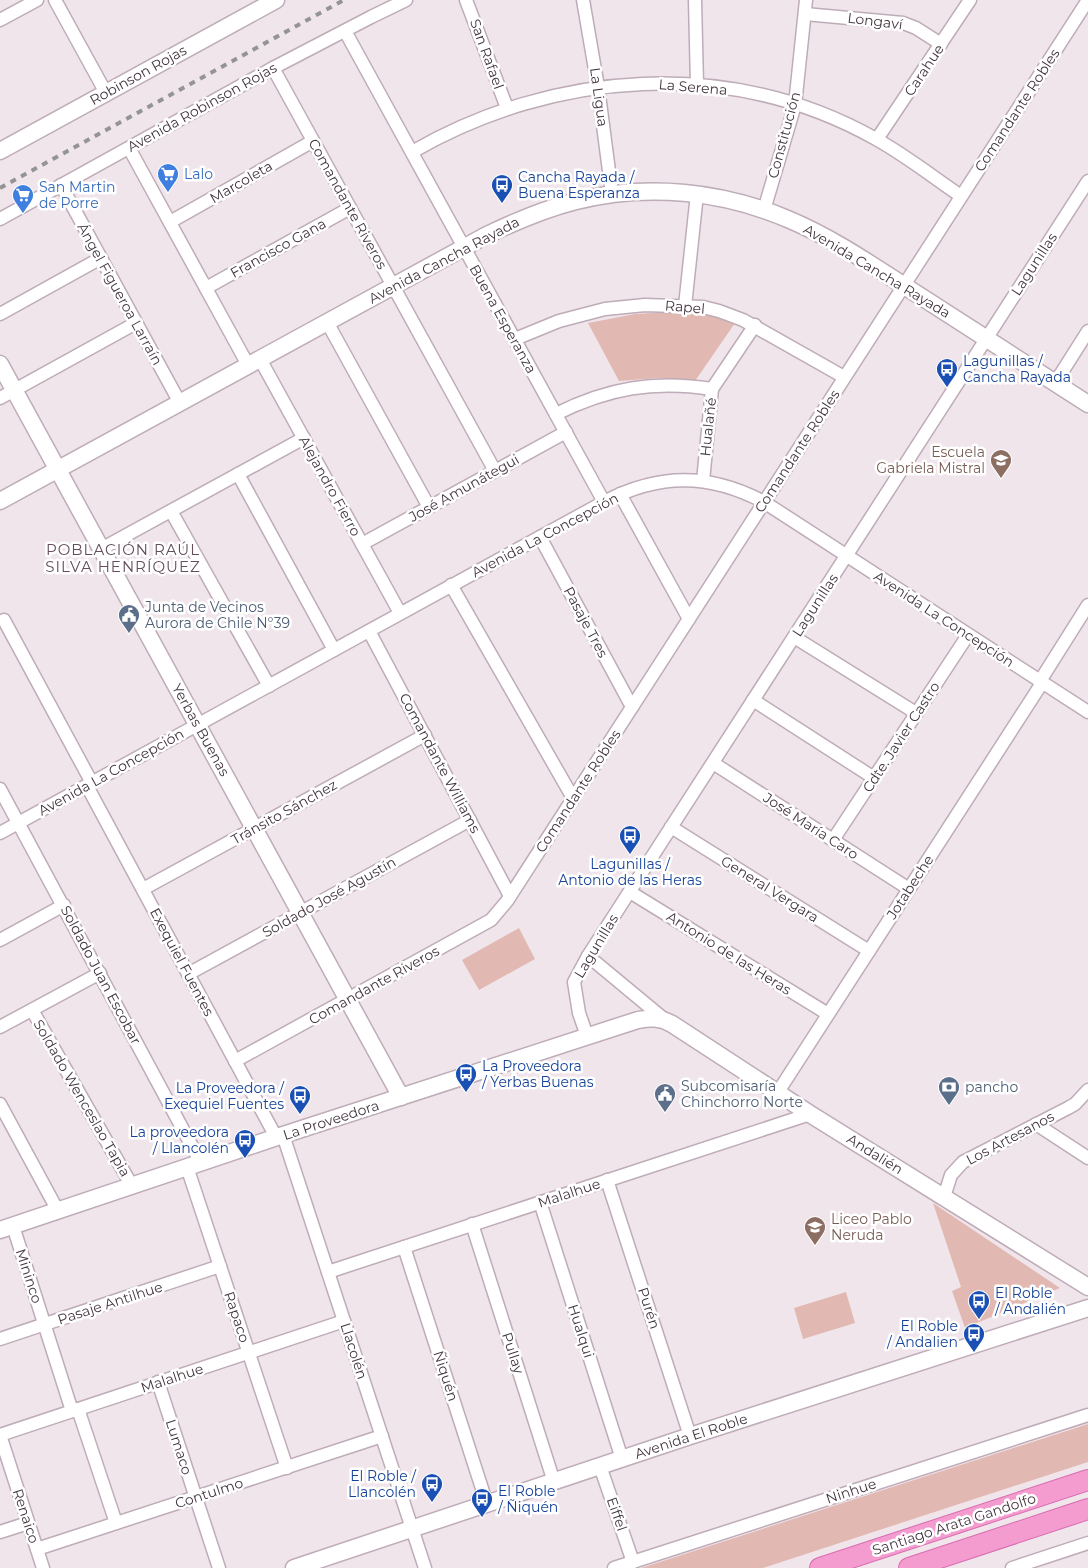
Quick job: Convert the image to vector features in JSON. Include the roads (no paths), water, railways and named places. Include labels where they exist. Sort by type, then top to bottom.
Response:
[{"type":"main road","name":"Santiago Arata Gandolfo","points":[[820,1568],[1088,1480]]},
{"type":"main road","name":"Santiago Arata Gandolfo","points":[[909,1568],[1088,1509]]},
{"type":"street","points":[[0,20],[37,0]]},
{"type":"street","points":[[55,0],[106,93]]},
{"type":"street","name":"Robinson Rojas","points":[[0,151],[276,0]]},
{"type":"street","name":"Avenida Robinson Rojas","points":[[0,218],[273,68],[406,0]]},
{"type":"street","name":"San Rafael","points":[[466,0],[507,108]]},
{"type":"street","name":"La Ligua","points":[[583,0],[598,87],[612,194]]},
{"type":"street","points":[[695,0],[698,86]]},
{"type":"street","name":"Constitución","points":[[764,210],[795,105],[806,0]]},
{"type":"street","name":"Carahue","points":[[877,140],[970,0]]},
{"type":"street","name":"Comandante Robles","points":[[509,898],[1088,0]]},
{"type":"street","name":"Longaví","points":[[804,14],[903,23],[916,28],[941,44]]},
{"type":"street","name":"Buena Esperanza","points":[[345,31],[604,502]]},
{"type":"street","name":"Comandante Riveros","points":[[273,68],[494,471]]},
{"type":"street","name":"La Serena","points":[[412,152],[458,127],[507,108],[552,95],[598,87],[648,84],[698,86],[747,93],[795,105],[837,120],[877,140],[961,196]]},
{"type":"street","name":"Marcoleta","points":[[170,222],[313,141]]},
{"type":"street","name":"Alejandro Fierro","points":[[129,148],[206,288],[304,438],[400,613]]},
{"type":"street","name":"Lagunillas","points":[[587,1036],[579,1013],[574,982],[588,956],[1088,181]]},
{"type":"street","name":"Ángel Figueroa Larraín","points":[[61,185],[180,403]]},
{"type":"street","name":"Avenida Cancha Rayada","points":[[0,501],[504,227],[542,211],[576,201],[612,194],[651,191],[697,194],[730,200],[791,220],[827,238],[1088,404]]},
{"type":"street","points":[[685,306],[697,194]]},
{"type":"street","name":"Francisco Gana","points":[[206,288],[350,208]]},
{"type":"street","points":[[0,314],[101,258]]},
{"type":"street","name":"Rapel","points":[[515,339],[558,321],[605,309],[645,305],[685,306],[719,311],[754,325],[844,377]]},
{"type":"street","points":[[327,322],[429,507]]},
{"type":"street","points":[[7,394],[136,323]]},
{"type":"street","name":"Hualañé","points":[[702,481],[712,389],[754,325]]},
{"type":"street","points":[[1055,383],[1088,331]]},
{"type":"street","name":"Yerbas Buenas","points":[[0,364],[7,394],[58,470],[301,912],[400,1097]]},
{"type":"street","points":[[556,414],[595,396],[637,387],[675,385],[712,389]]},
{"type":"street","name":"José Amunátegui","points":[[362,544],[566,432]]},
{"type":"street","points":[[102,549],[304,438]]},
{"type":"street","points":[[238,474],[334,650]]},
{"type":"street","name":"Avenida La Concepción","points":[[0,833],[604,502],[643,485],[660,482],[678,480],[702,481],[740,490],[764,502],[1088,712]]},
{"type":"street","points":[[620,494],[689,619]]},
{"type":"street","points":[[171,511],[269,686]]},
{"type":"street","name":"Pasaje Tres","points":[[540,537],[632,707]]},
{"type":"street","points":[[451,585],[573,798]]},
{"type":"street","name":"Jotabeche","points":[[778,1092],[1041,682],[1088,605]]},
{"type":"street","name":"Exequiel Fuentes","points":[[4,620],[143,890],[235,1061],[280,1136]]},
{"type":"street","name":"Comandante Williams","points":[[369,631],[470,820],[509,898]]},
{"type":"street","name":"Cdte. Javier Castro","points":[[833,840],[968,635]]},
{"type":"street","points":[[794,636],[916,714]]},
{"type":"street","points":[[753,700],[874,778]]},
{"type":"street","name":"Tránsito Sánchez","points":[[143,890],[425,735]]},
{"type":"street","name":"José María Caro","points":[[713,763],[909,889]]},
{"type":"street","name":"Soldado Juan Escobar","points":[[0,789],[100,973],[194,1165]]},
{"type":"street","name":"Soldado José Agustín","points":[[188,974],[470,820]]},
{"type":"street","name":"General Vergara","points":[[671,828],[869,951]]},
{"type":"street","name":"Antonio de las Heras","points":[[630,892],[828,1014]]},
{"type":"street","name":"Comandante Riveros","points":[[235,1061],[491,920],[509,898]]},
{"type":"street","points":[[0,940],[64,905]]},
{"type":"street","points":[[588,956],[664,1019]]},
{"type":"street","points":[[0,1027],[100,973]]},
{"type":"street","name":"Soldado Wenceslao Tapia","points":[[32,1010],[132,1186]]},
{"type":"street","name":"La Proveedora","points":[[6,1228],[587,1036],[638,1020],[664,1019]]},
{"type":"street","name":"Andalién","points":[[664,1019],[810,1114],[1088,1287]]},
{"type":"street","name":"Los Artesanos","points":[[944,1197],[951,1175],[958,1166],[968,1159],[1075,1104],[1088,1090]]},
{"type":"street","points":[[0,1104],[58,1211]]},
{"type":"street","name":"Malalhue","points":[[328,1272],[810,1114]]},
{"type":"street","points":[[1036,1124],[1088,1158]]},
{"type":"street","name":"Llacolén","points":[[280,1136],[328,1272],[425,1568]]},
{"type":"street","name":"Rapaco","points":[[194,1165],[220,1266],[287,1468]]},
{"type":"street","name":"Purén","points":[[608,1180],[690,1436]]},
{"type":"street","name":"Hualqui","points":[[540,1202],[622,1459]]},
{"type":"street","name":"Pullay","points":[[472,1224],[554,1482]]},
{"type":"street","name":"Mininco","points":[[6,1228],[44,1324],[116,1523]]},
{"type":"street","name":"Ñiquén","points":[[404,1247],[487,1504]]},
{"type":"street","name":"Pasaje Antilhue","points":[[0,1339],[220,1266]]},
{"type":"street","name":"Avenida El Roble","points":[[294,1568],[690,1436],[1088,1308]]},
{"type":"street","name":"Malalhue","points":[[0,1435],[344,1321]]},
{"type":"street","name":"Lumaco","points":[[158,1382],[219,1568]]},
{"type":"street","name":"Ninhue","points":[[614,1568],[1088,1415]]},
{"type":"street","name":"Renaico","points":[[0,1435],[43,1568]]},
{"type":"street","name":"Contulmo","points":[[37,1549],[382,1436]]},
{"type":"street","name":"Eiffel","points":[[600,1466],[633,1562]]},
{"type":"street","points":[[0,1532],[28,1523]]},
{"type":"street","points":[[1012,1568],[1088,1543]]},
{"type":"railway","points":[[0,188],[344,0]]},
{"type":"place","name":"Lalo","points":[[168,193]]},
{"type":"place","name":"Cancha Rayada / Buena Esperanza","points":[[502,204]]},
{"type":"place","name":"San Martin de Porre","points":[[23,214]]},
{"type":"place","name":"Lagunillas / Cancha Rayada","points":[[947,388]]},
{"type":"place","name":"Escuela Gabriela Mistral","points":[[1001,479]]},
{"type":"place","name":"Junta de Vecinos Aurora de Chile N°39","points":[[129,634]]},
{"type":"place","name":"Lagunillas / Antonio de las Heras","points":[[630,855]]},
{"type":"place","name":"La Proveedora / Yerbas Buenas","points":[[466,1093]]},
{"type":"place","name":"pancho","points":[[949,1106]]},
{"type":"place","name":"Subcomisaría Chinchorro Norte","points":[[665,1113]]},
{"type":"place","name":"La Proveedora / Exequiel Fuentes","points":[[300,1115]]},
{"type":"place","name":"La proveedora / Llancolén","points":[[245,1159]]},
{"type":"place","name":"Liceo Pablo Neruda","points":[[815,1246]]},
{"type":"place","name":"El Roble / Andalién","points":[[979,1320]]},
{"type":"place","name":"El Roble / Andalien","points":[[974,1353]]},
{"type":"place","name":"El Roble / Llancolén","points":[[432,1503]]},
{"type":"place","name":"El Roble / Ñiquén","points":[[482,1518]]},
{"type":"district","name":"POBLACIÓN RAÚL SILVA HENRÍQUEZ","points":[[123,558]]}]
